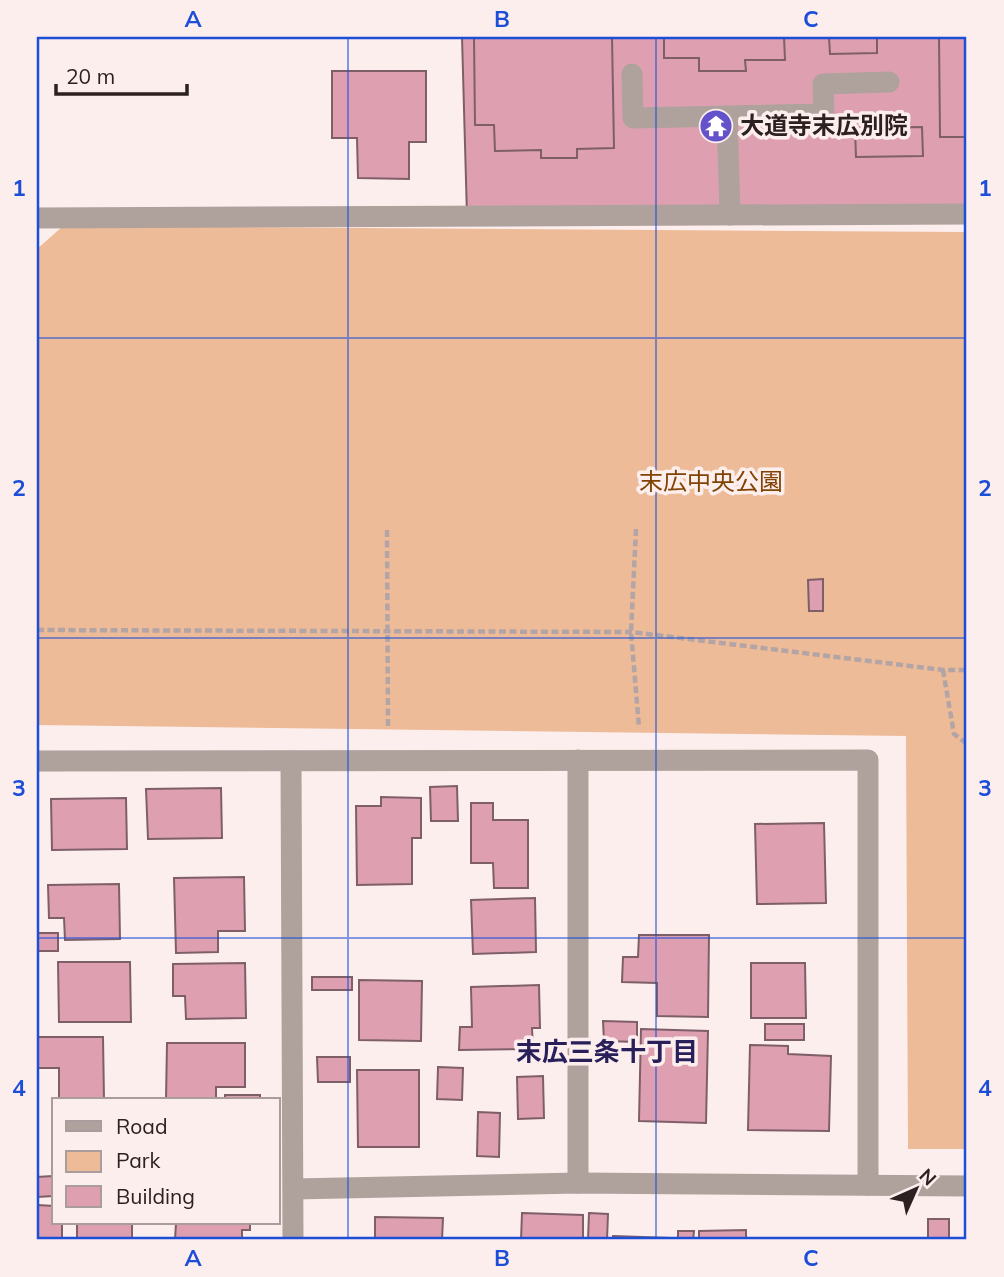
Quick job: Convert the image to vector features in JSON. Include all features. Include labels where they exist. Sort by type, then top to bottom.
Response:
[{"type":"street","points":[[632,74],[633,118],[824,114],[823,84],[889,82]]},
{"type":"street","points":[[727,116],[730,215]]},
{"type":"street","points":[[37,218],[967,214]]},
{"type":"street","points":[[578,760],[578,1183]]},
{"type":"street","points":[[37,761],[867,760],[868,1185]]},
{"type":"street","points":[[290,761],[293,1240]]},
{"type":"street","points":[[294,1189],[578,1183],[967,1186]]},
{"type":"path","points":[[636,529],[631,632],[642,760]]},
{"type":"path","points":[[387,530],[388,761]]},
{"type":"path","points":[[37,630],[631,632],[943,670],[967,670]]},
{"type":"path","points":[[943,670],[954,734],[967,744]]},
{"type":"green space","name":"末広中央公園","points":[[63,226],[967,232],[967,1149],[908,1149],[906,736],[37,725],[37,249]]},
{"type":"building","name":"大道寺末広別院","points":[[462,37],[967,37],[967,214],[467,216]]},
{"type":"building","points":[[474,37],[612,37],[614,148],[577,149],[577,158],[541,158],[541,150],[495,151],[494,125],[475,125]]},
{"type":"building","points":[[664,37],[784,37],[785,60],[745,60],[746,71],[699,71],[699,58],[664,58]]},
{"type":"building","points":[[829,37],[877,37],[877,53],[830,54]]},
{"type":"building","points":[[939,37],[967,37],[967,137],[940,137]]},
{"type":"building","points":[[332,71],[426,71],[426,142],[409,142],[409,179],[358,178],[357,138],[332,138]]},
{"type":"building","points":[[922,127],[923,156],[856,157],[855,128]]},
{"type":"building","points":[[823,579],[823,611],[809,611],[808,580]]},
{"type":"building","points":[[457,786],[458,821],[431,821],[430,787]]},
{"type":"building","points":[[221,788],[222,838],[148,839],[146,789]]},
{"type":"building","points":[[381,797],[421,798],[421,838],[412,838],[412,884],[357,885],[356,806],[381,806]]},
{"type":"building","points":[[126,798],[127,849],[52,850],[51,799]]},
{"type":"building","points":[[471,803],[493,803],[493,820],[528,820],[528,888],[494,888],[493,863],[471,863]]},
{"type":"building","points":[[824,823],[826,903],[757,904],[755,824]]},
{"type":"building","points":[[244,877],[245,931],[218,931],[218,952],[176,953],[174,878]]},
{"type":"building","points":[[119,884],[120,939],[65,940],[64,918],[49,918],[48,885]]},
{"type":"building","points":[[535,898],[536,952],[473,954],[471,900]]},
{"type":"building","points":[[37,933],[58,933],[58,951],[37,951]]},
{"type":"building","points":[[639,935],[709,935],[708,1017],[657,1016],[657,983],[622,982],[623,957],[638,957]]},
{"type":"building","points":[[58,962],[130,962],[131,1022],[59,1022]]},
{"type":"building","points":[[245,963],[246,1018],[186,1019],[185,996],[173,996],[173,964]]},
{"type":"building","points":[[751,963],[805,963],[806,1018],[751,1018]]},
{"type":"building","points":[[312,977],[352,977],[352,990],[312,990]]},
{"type":"building","points":[[359,980],[422,981],[421,1041],[359,1040]]},
{"type":"building","points":[[539,985],[540,1028],[532,1028],[533,1049],[459,1050],[460,1027],[472,1027],[471,987]]},
{"type":"building","points":[[603,1021],[637,1022],[637,1042],[604,1041]]},
{"type":"building","points":[[765,1024],[804,1024],[804,1040],[765,1040]]},
{"type":"building","points":[[641,1029],[708,1031],[706,1123],[639,1121]]},
{"type":"building","points":[[37,1037],[103,1037],[104,1098],[59,1098],[59,1068],[37,1068]]},
{"type":"building","points":[[167,1043],[245,1043],[245,1087],[216,1087],[216,1098],[166,1098]]},
{"type":"building","points":[[750,1045],[788,1046],[788,1054],[831,1056],[829,1131],[748,1130]]},
{"type":"building","points":[[317,1057],[350,1057],[350,1082],[318,1082]]},
{"type":"building","points":[[438,1067],[463,1068],[462,1100],[437,1099]]},
{"type":"building","points":[[357,1070],[419,1070],[419,1147],[358,1147]]},
{"type":"building","points":[[543,1076],[544,1118],[518,1119],[517,1077]]},
{"type":"building","points":[[225,1095],[260,1095],[260,1098],[225,1098]]},
{"type":"building","points":[[478,1112],[500,1113],[499,1157],[477,1156]]},
{"type":"building","points":[[52,1176],[52,1196],[37,1197],[37,1177]]},
{"type":"building","points":[[37,1205],[52,1206],[52,1224],[62,1224],[62,1238],[37,1238]]},
{"type":"building","points":[[522,1213],[583,1215],[583,1240],[521,1240]]},
{"type":"building","points":[[589,1213],[608,1214],[607,1240],[588,1240]]},
{"type":"building","points":[[375,1217],[443,1218],[442,1240],[375,1240]]},
{"type":"building","points":[[928,1219],[949,1219],[949,1240],[928,1240]]},
{"type":"building","points":[[77,1224],[132,1224],[132,1240],[77,1240]]},
{"type":"building","points":[[176,1224],[250,1224],[250,1230],[242,1230],[242,1240],[175,1240]]},
{"type":"building","points":[[746,1230],[746,1240],[699,1240],[699,1231]]},
{"type":"building","points":[[678,1231],[694,1231],[693,1240],[678,1240]]},
{"type":"building","points":[[613,1236],[671,1238],[671,1240],[613,1240]]},
{"type":"place","name":"大道寺末広別院","points":[[716,126]]},
{"type":"district","name":"末広三条十丁目","points":[[607,1052]]}]
